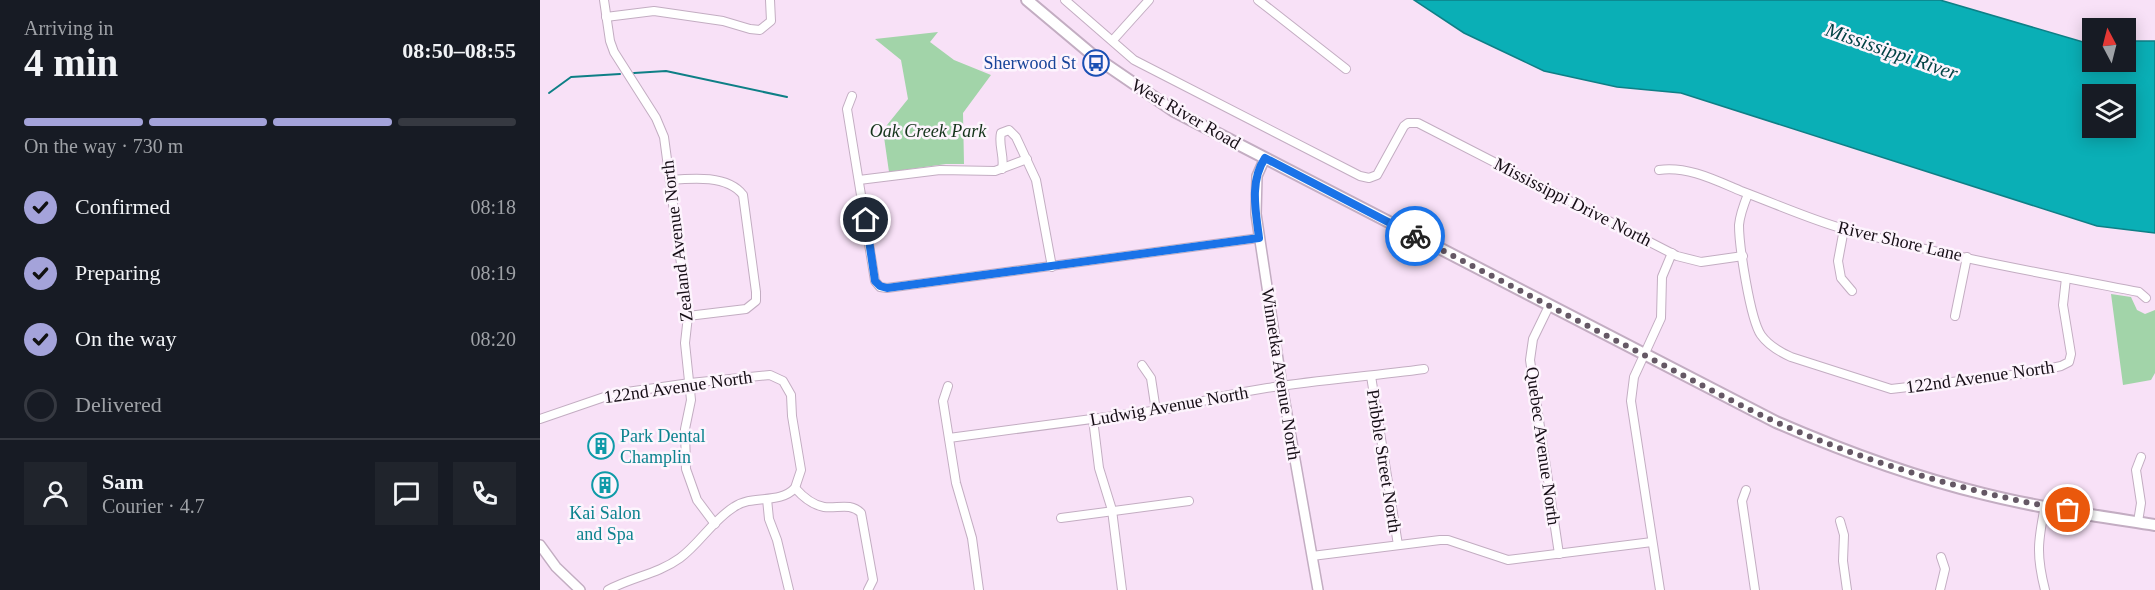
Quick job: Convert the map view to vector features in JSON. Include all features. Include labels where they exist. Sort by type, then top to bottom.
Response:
[{"type":"main road","name":"West River Road","points":[[1027,0],[1095,57],[1159,102],[1203,127],[1750,410],[1834,446],[1954,486],[2045,506],[2155,525]]},
{"type":"street","name":"Zealand Avenue North","points":[[604,0],[610,41],[618,60],[656,118],[664,137],[688,316],[685,343],[691,400],[686,429],[686,469],[697,500],[715,524]]},
{"type":"street","points":[[606,17],[654,11],[723,21],[756,30],[767,26],[771,21],[770,0]]},
{"type":"street","name":"West River Road","points":[[1065,0],[1113,40],[1124,53],[1154,71],[1356,174],[1369,178],[1377,175],[1408,123]]},
{"type":"street","points":[[1113,40],[1149,0]]},
{"type":"street","points":[[1258,0],[1346,69]]},
{"type":"street","points":[[852,96],[847,109],[875,281],[880,286],[887,288],[1259,238]]},
{"type":"street","name":"Mississippi Drive North","points":[[1408,123],[1414,122],[1424,126],[1689,260],[1701,262],[1743,256]]},
{"type":"street","points":[[1002,169],[1004,158],[999,138],[1005,130],[1013,131],[1036,180],[1052,267]]},
{"type":"street","name":"Winnetka Avenue North","points":[[1265,158],[1258,170],[1255,187],[1259,238],[1318,590]]},
{"type":"street","points":[[859,180],[940,170],[986,172],[1002,169],[1027,159]]},
{"type":"street","name":"River Shore Lane","points":[[1659,170],[1675,168],[1807,218],[1844,229],[2139,292],[2146,298]]},
{"type":"street","points":[[670,180],[694,179],[728,183],[738,188],[743,195],[756,292],[756,301],[746,309],[688,316]]},
{"type":"street","name":"122nd Avenue North","points":[[1748,194],[1743,205],[1739,226],[1752,310],[1762,335],[1780,351],[1791,357],[1891,389],[2029,373],[2069,362],[2071,354],[2064,305],[2066,278]]},
{"type":"street","points":[[1844,229],[1838,261],[1840,278],[1852,291]]},
{"type":"street","points":[[1660,590],[1631,401],[1634,377],[1661,318],[1662,277],[1672,253]]},
{"type":"street","points":[[1955,316],[1968,257]]},
{"type":"street","name":"Quebec Avenue North","points":[[1549,306],[1533,339],[1530,360],[1559,554]]},
{"type":"street","points":[[1142,365],[1151,378],[1156,411]]},
{"type":"street","name":"Ludwig Avenue North","points":[[949,438],[1182,407],[1211,398],[1282,386],[1424,369]]},
{"type":"street","name":"122nd Avenue North","points":[[540,419],[613,394],[690,382],[770,375],[783,381],[791,395],[801,470],[795,488]]},
{"type":"street","name":"Pribble Street North","points":[[1371,376],[1398,545]]},
{"type":"street","points":[[948,386],[943,401],[959,497],[972,538],[979,590]]},
{"type":"street","points":[[1094,419],[1099,468],[1112,510],[1122,590]]},
{"type":"street","points":[[2138,522],[2141,502],[2136,470],[2141,457]]},
{"type":"street","points":[[608,590],[659,571],[698,543],[735,506],[750,500],[781,497],[795,488],[805,499],[821,507],[852,507],[861,513],[873,580],[868,590]]},
{"type":"street","points":[[1746,490],[1742,501],[1755,590]]},
{"type":"street","points":[[767,499],[769,519],[777,540],[789,590]]},
{"type":"street","points":[[1061,518],[1189,501]]},
{"type":"street","points":[[2045,506],[2039,534],[2038,561],[2045,590]]},
{"type":"street","points":[[1840,521],[1844,535],[1843,561],[1847,590]]},
{"type":"street","points":[[1312,556],[1448,540],[1508,560],[1652,542]]},
{"type":"street","points":[[540,545],[556,567],[580,590]]},
{"type":"street","points":[[1940,590],[1945,569],[1941,557]]},
{"type":"green space","name":"Oak Creek Park","points":[[938,32],[930,42],[954,60],[991,75],[963,113],[964,164],[946,164],[889,172],[883,130],[908,99],[901,60],[875,39]]},
{"type":"green space","points":[[2111,294],[2131,297],[2137,310],[2145,314],[2155,310],[2155,373],[2151,380],[2123,385]]},
{"type":"water","name":"Mississippi River","points":[[1414,0],[1940,0],[2082,42],[2082,72],[2136,72],[2136,41],[2155,41],[2155,233],[2097,226],[1681,93],[1617,87],[1544,71],[1464,33]]},
{"type":"waterway","points":[[634,73],[666,71],[787,97]]},
{"type":"waterway","points":[[549,93],[571,77],[620,74]]},
{"type":"way so far","points":[[1415,236],[1741,405],[1799,432],[1881,463],[1954,486],[2000,498],[2068,510]]},
{"type":"place","name":"Sherwood St","points":[[1096,63]]},
{"type":"place","name":"Park Dental Champlin","points":[[601,446]]},
{"type":"place","name":"Kai Salon and Spa","points":[[605,485]]},
{"type":"route","points":[[866,220],[875,281],[877,285],[887,288],[1259,238],[1255,187],[1258,170],[1265,158],[1415,236]]}]
